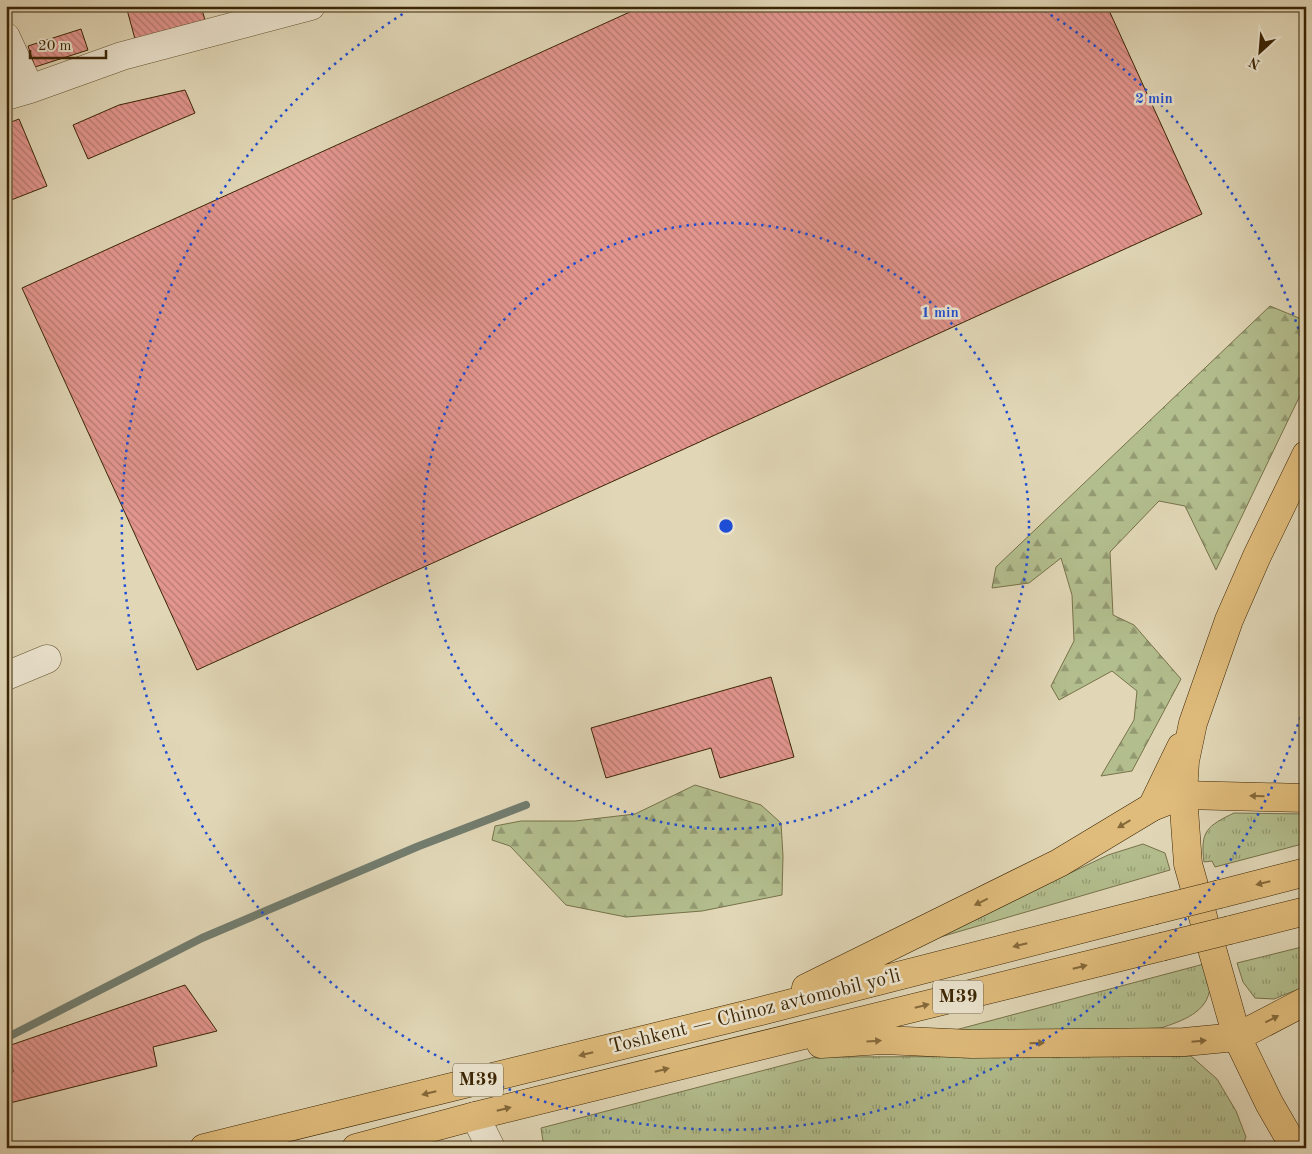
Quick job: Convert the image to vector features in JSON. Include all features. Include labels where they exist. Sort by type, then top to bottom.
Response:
[{"type":"main road","points":[[1295,1148],[1269,1103],[1237,1037],[1188,864],[1183,795],[1185,761],[1193,724],[1229,620],[1257,556],[1306,455]]},
{"type":"main road","points":[[1152,807],[1193,724]]},
{"type":"main road","points":[[753,1013],[1059,863],[1152,807],[1183,795],[1306,798]]},
{"type":"main road","name":"Toshkent — Chinoz avtomobil yoʻli","points":[[204,1148],[753,1013],[1306,872]]},
{"type":"main road","name":"Toshkent — Chinoz avtomobil yoʻli","points":[[356,1148],[475,1116],[1306,911]]},
{"type":"main road","points":[[756,1047],[883,1040],[972,1044],[1184,1042],[1237,1037],[1306,1001]]},
{"type":"street","points":[[6,37],[18,92],[122,56],[311,6]]},
{"type":"street","points":[[6,676],[48,659]]},
{"type":"street","points":[[475,1116],[491,1148]]},
{"type":"green space","points":[[1270,306],[1306,321],[1306,383],[1216,570],[1185,506],[1159,501],[1110,552],[1113,615],[1134,625],[1181,679],[1132,771],[1101,776],[1134,720],[1137,691],[1112,671],[1059,700],[1051,686],[1074,641],[1072,595],[1061,558],[1029,583],[992,588],[996,567]]},
{"type":"green space","points":[[695,785],[761,805],[781,823],[783,856],[782,895],[702,911],[626,917],[566,905],[510,846],[492,840],[495,826],[521,821],[575,821],[635,814]]},
{"type":"green space","points":[[1234,813],[1306,814],[1306,843],[1215,867],[1212,861],[1204,862],[1203,843],[1207,831],[1217,822]]},
{"type":"green space","points":[[1143,844],[1165,853],[1170,870],[930,940],[1108,855]]},
{"type":"green space","points":[[1306,946],[1306,986],[1274,999],[1255,998],[1243,982],[1237,963]]},
{"type":"green space","points":[[1204,964],[1210,985],[1208,996],[1204,1003],[1192,1015],[1161,1028],[929,1037]]},
{"type":"green space","points":[[1191,1056],[1217,1079],[1236,1111],[1246,1137],[1242,1146],[544,1148],[541,1128],[815,1057]]},
{"type":"building","points":[[126,6],[201,6],[205,20],[135,39]]},
{"type":"building","points":[[643,6],[1107,6],[1202,214],[197,670],[22,288]]},
{"type":"building","points":[[81,29],[88,50],[35,67],[28,46]]},
{"type":"building","points":[[185,90],[195,113],[88,159],[73,125],[119,105]]},
{"type":"building","points":[[19,119],[47,186],[6,202],[6,124]]},
{"type":"building","points":[[771,677],[794,757],[720,778],[711,748],[606,778],[591,728]]},
{"type":"building","points":[[185,985],[217,1031],[153,1047],[157,1066],[6,1104],[6,1074],[13,1072],[11,1045]]},
{"type":"waterway","points":[[6,1038],[202,938],[419,846],[526,805]]}]
